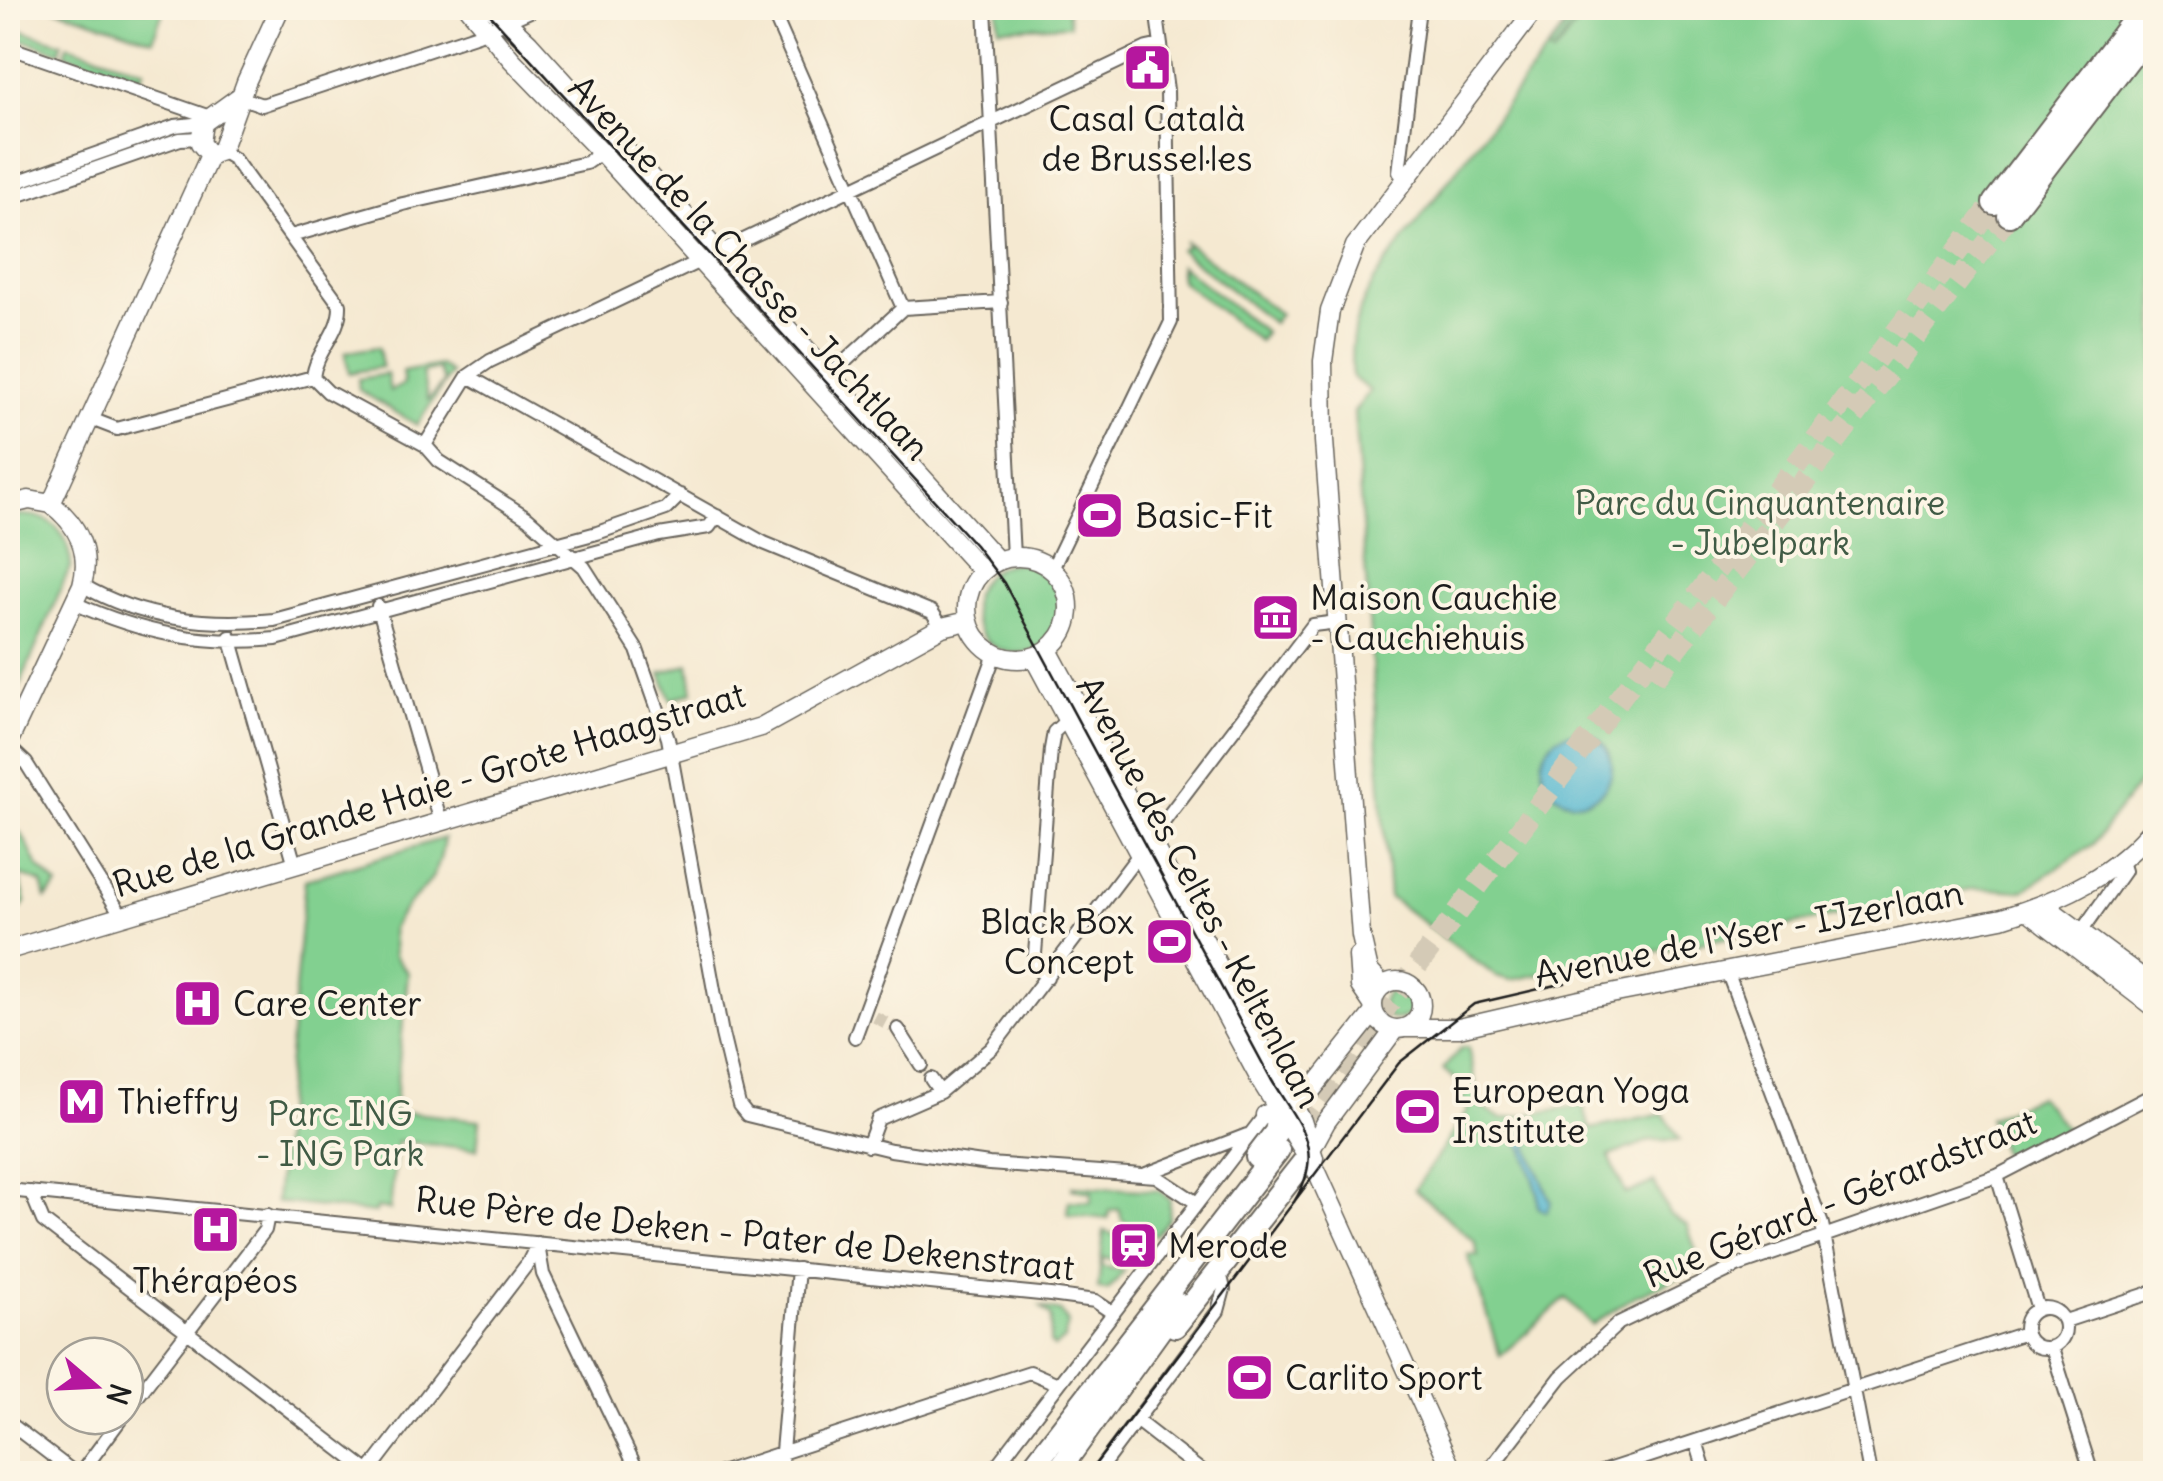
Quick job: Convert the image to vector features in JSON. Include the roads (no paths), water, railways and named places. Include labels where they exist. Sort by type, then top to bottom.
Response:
[{"type":"highway","points":[[2143,8],[2002,209],[2156,23]]},
{"type":"highway","points":[[1027,1474],[1112,1362],[1158,1286],[1276,1132],[1279,1111]]},
{"type":"highway","points":[[1112,1362],[1303,1159]]},
{"type":"highway","points":[[1114,1397],[1220,1272],[1303,1159]]},
{"type":"highway","points":[[1056,1474],[1303,1159]]},
{"type":"street","points":[[8,200],[180,139],[213,122],[240,98],[280,8]]},
{"type":"street","name":"Avenue de la Chasse - Jachtlaan","points":[[469,8],[608,147],[823,382],[998,563]]},
{"type":"street","name":"Avenue de la Chasse - Jachtlaan","points":[[492,8],[608,147]]},
{"type":"street","points":[[240,98],[262,105],[488,30],[537,8]]},
{"type":"street","points":[[771,8],[903,308]]},
{"type":"street","points":[[985,8],[1001,302],[998,563],[968,597],[968,621],[978,640],[995,654],[1015,660],[1041,654],[1062,636],[1069,614],[1066,590],[1052,569],[1034,559],[998,563]]},
{"type":"street","points":[[1052,569],[1171,322],[1167,90],[1156,8]]},
{"type":"street","points":[[1406,179],[1399,172],[1418,8]]},
{"type":"street","points":[[1400,1028],[1382,1024],[1360,986],[1360,936],[1322,390],[1330,311],[1348,260],[1535,8]]},
{"type":"street","points":[[426,445],[468,376],[490,361],[1161,45]]},
{"type":"street","points":[[8,47],[213,122]]},
{"type":"street","points":[[52,504],[216,153],[213,122]]},
{"type":"street","points":[[213,122],[216,153]]},
{"type":"street","points":[[8,186],[175,126],[213,122]]},
{"type":"street","points":[[290,236],[403,204],[586,163],[608,147]]},
{"type":"street","points":[[216,153],[234,159],[340,305],[341,316],[314,363],[313,377],[328,392],[426,445],[439,461],[528,518],[574,558],[618,614],[638,650],[656,696],[739,1105],[747,1115],[868,1146],[988,1164],[1146,1174],[1167,1181],[1197,1204]]},
{"type":"street","points":[[823,382],[903,308],[1001,302]]},
{"type":"street","points":[[468,376],[764,543],[932,612],[942,627]]},
{"type":"street","points":[[92,418],[117,429],[313,377]]},
{"type":"street","points":[[78,594],[150,614],[229,624],[274,620],[648,517],[666,510],[680,495]]},
{"type":"street","points":[[8,505],[28,500],[52,504],[80,536],[86,562],[78,594],[8,745],[26,764],[122,916]]},
{"type":"street","points":[[78,594],[160,634],[231,642],[276,638],[659,535],[709,527],[717,516]]},
{"type":"street","points":[[375,594],[441,822]]},
{"type":"street","name":"Rue de la Grande Haie - Grote Haagstraat","points":[[8,950],[760,727],[942,627],[968,621]]},
{"type":"street","points":[[868,1146],[878,1119],[940,1092],[992,1048],[1314,625],[1338,622]]},
{"type":"street","points":[[229,624],[295,865]]},
{"type":"street","points":[[855,1037],[869,1015],[995,654]]},
{"type":"street","name":"Avenue des Celtes - Keltenlaan","points":[[1041,654],[1145,847],[1279,1111],[1454,1474]]},
{"type":"street","points":[[1047,977],[1034,967],[1051,749],[1054,732],[1074,715]]},
{"type":"street","name":"Avenue de l'Yser - IJzerlaan","points":[[1400,1028],[1429,1030],[1466,1023],[2036,907],[2121,861],[2156,824]]},
{"type":"street","points":[[2080,932],[2124,872],[2121,861]]},
{"type":"street","points":[[2036,907],[2080,932],[2156,988]]},
{"type":"street","points":[[2036,907],[2156,1009]]},
{"type":"street","points":[[1360,936],[1372,976],[1383,986]]},
{"type":"street","points":[[1727,971],[1824,1234],[1870,1474]]},
{"type":"street","points":[[990,1474],[1250,1134],[1279,1111],[1307,1096],[1374,1009],[1383,986],[1397,981],[1411,986],[1420,998],[1420,1013],[1400,1028],[1303,1159]]},
{"type":"street","name":"Avenue de l'Yser - IJzerlaan","points":[[1420,1013],[1466,1023]]},
{"type":"street","points":[[898,1030],[921,1065]]},
{"type":"street","points":[[931,1079],[940,1092]]},
{"type":"street","name":"Rue Gérard - Gérardstraat","points":[[1486,1474],[1560,1376],[1619,1323],[1706,1279],[1824,1234],[1997,1176],[2156,1094]]},
{"type":"street","points":[[1146,1174],[1250,1134]]},
{"type":"street","points":[[1997,1176],[2038,1309]]},
{"type":"street","name":"Rue Père de Deken - Pater de Dekenstraat","points":[[8,1190],[1095,1301],[1113,1313]]},
{"type":"street","points":[[32,1192],[43,1222],[369,1473],[528,1263],[538,1243]]},
{"type":"street","points":[[145,1387],[265,1230],[268,1215]]},
{"type":"street","points":[[538,1243],[543,1274],[639,1474]]},
{"type":"street","points":[[780,1474],[798,1269]]},
{"type":"street","points":[[1096,1474],[1218,1310],[1224,1290],[1220,1272]]},
{"type":"street","points":[[2064,1321],[2156,1291]]},
{"type":"street","points":[[2038,1309],[2057,1311],[2064,1321],[2065,1334],[2052,1348],[2038,1348],[2025,1332],[2028,1318],[2038,1309]]},
{"type":"street","points":[[1596,1474],[2025,1332]]},
{"type":"street","points":[[2052,1348],[2092,1474]]},
{"type":"street","points":[[716,1474],[1030,1372],[1058,1384]]},
{"type":"street","points":[[1136,1421],[1205,1474]]},
{"type":"street","points":[[8,1422],[78,1474],[108,1436]]},
{"type":"street","points":[[1696,1441],[1706,1474]]},
{"type":"water","points":[[1577,732],[1602,742],[1612,767],[1602,792],[1577,802],[1552,792],[1542,767],[1552,742]]},
{"type":"water","points":[[1528,1131],[1534,1138],[1528,1146],[1551,1202],[1546,1212],[1538,1207],[1538,1193],[1523,1148],[1513,1140]]},
{"type":"tunnel","points":[[1278,1150],[1994,203]]},
{"type":"tunnel","points":[[1654,678],[2009,215]]},
{"type":"tunnel","points":[[875,1017],[898,1029]]},
{"type":"tram line","points":[[484,8],[975,545],[1004,583],[1271,1079],[1299,1124],[1308,1151],[1308,1166],[1294,1202]]},
{"type":"tram line","points":[[1088,1474],[1399,1063],[1474,1004],[1565,983]]},
{"type":"place","name":"Casal Català de Brussel·les","points":[[1147,67]]},
{"type":"place","name":"Basic-Fit","points":[[1100,516]]},
{"type":"place","name":"Maison Cauchie - Cauchiehuis","points":[[1275,618]]},
{"type":"place","name":"Black Box Concept","points":[[1169,942]]},
{"type":"place","name":"Care Center","points":[[198,1004]]},
{"type":"place","name":"Thieffry","points":[[82,1102]]},
{"type":"place","name":"European Yoga Institute","points":[[1417,1111]]},
{"type":"place","name":"Thérapéos","points":[[215,1229]]},
{"type":"place","name":"Merode","points":[[1133,1246]]},
{"type":"place","name":"Carlito Sport","points":[[1250,1378]]},
{"type":"park label","name":"Parc du Cinquantenaire - Jubelpark","points":[[1760,523]]},
{"type":"park label","name":"Parc ING - ING Park","points":[[340,1134]]}]
